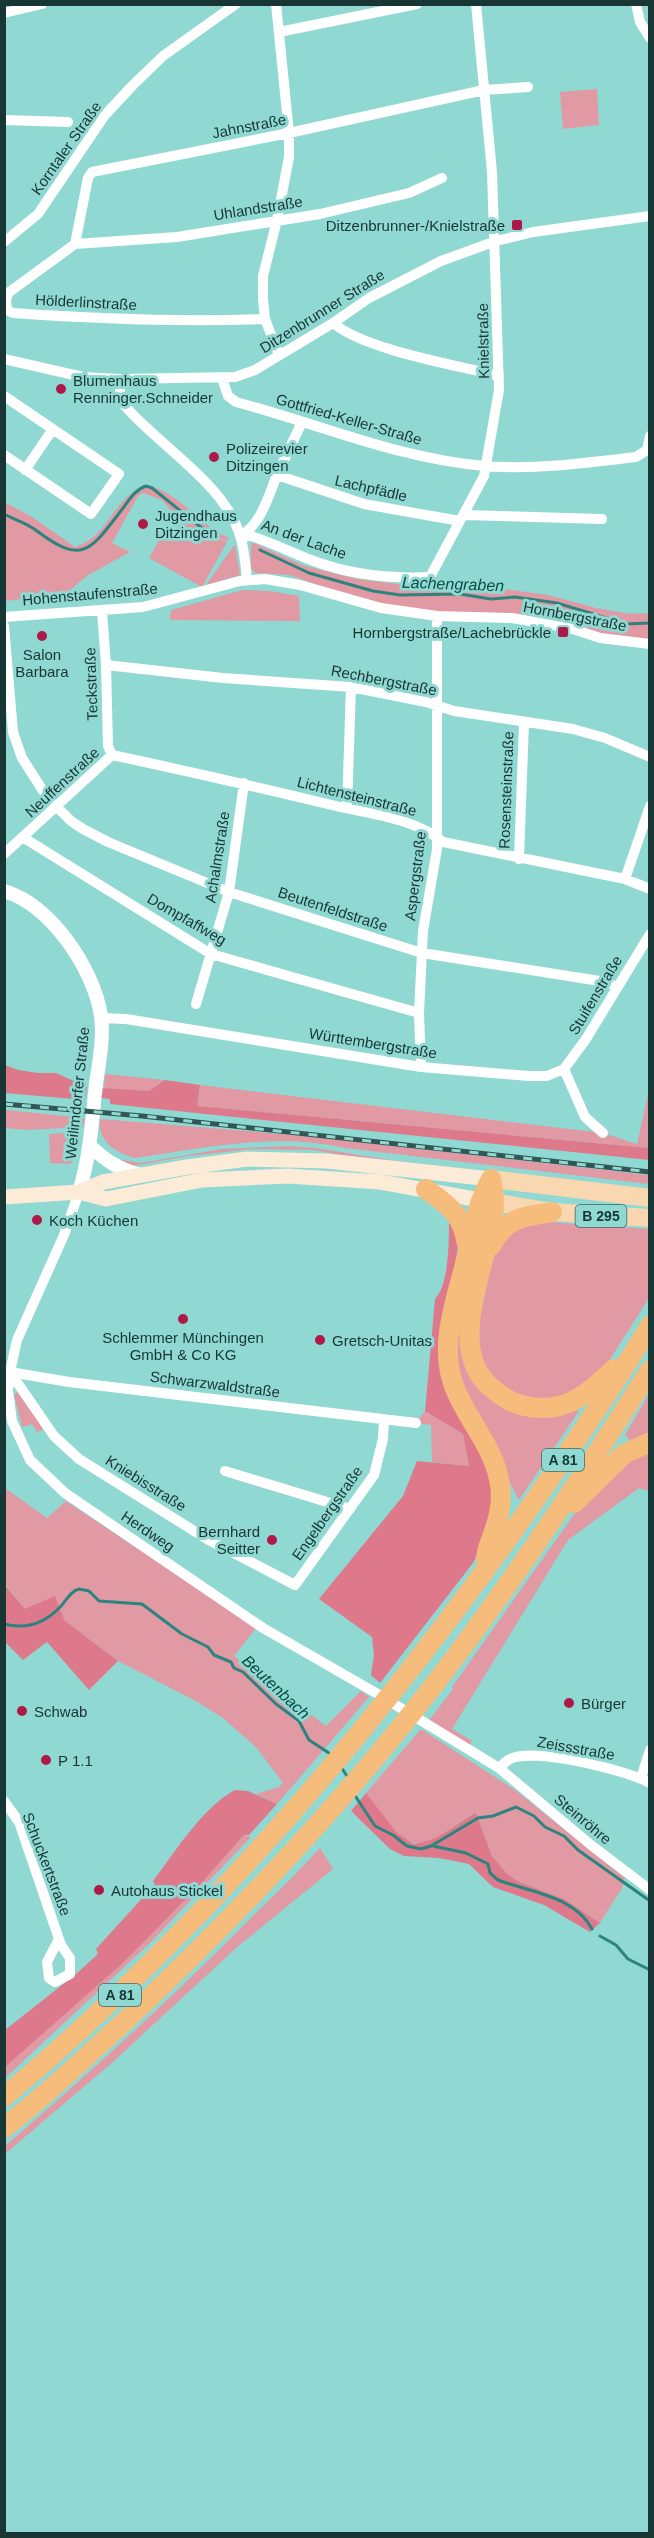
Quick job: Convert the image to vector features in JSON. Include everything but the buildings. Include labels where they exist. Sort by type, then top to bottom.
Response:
[{"type":"highway","name":"A 81","points":[[486,1569],[486,1550],[498,1521],[501,1486],[491,1453],[454,1386],[448,1358],[450,1324],[476,1255],[491,1179]]},
{"type":"highway","name":"A 81","points":[[426,1189],[454,1209],[476,1255]]},
{"type":"highway","points":[[552,1212],[512,1221],[503,1227],[476,1255],[468,1342],[470,1355],[481,1378],[502,1396],[518,1404],[548,1408],[575,1401],[597,1385],[636,1349]]},
{"type":"highway","name":"A 81","points":[[4,2097],[82,2030],[173,1943],[342,1755],[415,1664],[486,1569],[556,1471],[650,1326]]},
{"type":"highway","name":"A 81","points":[[4,2128],[103,2042],[283,1865],[359,1778],[438,1680],[556,1512],[650,1370]]},
{"type":"highway","points":[[556,1512],[578,1501],[593,1483],[624,1454],[650,1442]]},
{"type":"main road","points":[[79,1192],[103,1182],[247,1159],[302,1159],[491,1179]]},
{"type":"main road","points":[[288,1176],[303,1166],[302,1159]]},
{"type":"main road","points":[[4,1197],[79,1192],[106,1198],[202,1180],[288,1176],[380,1182],[487,1202]]},
{"type":"main road","name":"B 295","points":[[491,1179],[650,1198]]},
{"type":"main road","name":"B 295","points":[[487,1202],[552,1212],[650,1218]]},
{"type":"street","points":[[4,13],[42,4]]},
{"type":"street","name":"Korntaler Straße","points":[[4,242],[38,214],[105,115],[133,85],[163,56],[225,8],[236,4]]},
{"type":"street","points":[[276,4],[289,133],[286,180],[263,276],[265,319],[279,355]]},
{"type":"street","points":[[279,32],[417,4]]},
{"type":"street","name":"Knielstraße","points":[[430,577],[487,467],[500,390],[496,241],[476,4]]},
{"type":"street","points":[[636,4],[640,22],[650,38]]},
{"type":"street","points":[[484,90],[528,87]]},
{"type":"street","name":"Jahnstraße","points":[[75,244],[85,188],[92,172],[289,133],[484,90]]},
{"type":"street","points":[[4,120],[68,122]]},
{"type":"street","name":"Uhlandstraße","points":[[75,244],[177,237],[320,214],[409,193],[442,178]]},
{"type":"street","name":"Ditzenbrunner Straße","points":[[4,359],[83,377],[120,380],[235,377],[255,370],[333,323],[369,298],[441,261],[496,241],[561,226],[650,216]]},
{"type":"street","name":"Hölderlinstraße","points":[[75,244],[8,293],[7,310],[13,313],[105,320],[178,322],[265,319]]},
{"type":"street","points":[[333,323],[345,333],[399,351],[499,376]]},
{"type":"street","name":"Gottfried-Keller-Straße","points":[[222,378],[228,396],[236,402],[396,451],[436,460],[487,467],[640,457],[647,450],[650,436]]},
{"type":"street","name":"An der Lache","points":[[120,380],[120,394],[125,406],[223,502],[236,523],[247,580]]},
{"type":"street","points":[[4,396],[119,474],[91,514],[4,455]]},
{"type":"street","points":[[240,536],[250,530],[261,515],[302,422]]},
{"type":"street","points":[[25,470],[54,429]]},
{"type":"street","name":"Lachpfädle","points":[[277,475],[364,504],[462,518],[602,519]]},
{"type":"street","name":"An der Lache","points":[[240,536],[251,536],[352,572],[383,577],[430,577]]},
{"type":"street","name":"Hohenstaufenstraße","points":[[4,617],[102,611],[165,603],[247,580]]},
{"type":"street","name":"Hornbergstraße","points":[[247,580],[283,581],[381,608],[437,616],[512,618],[560,626],[600,638],[650,644]]},
{"type":"street","name":"Teckstraße","points":[[102,611],[108,746],[112,755]]},
{"type":"street","name":"Aspergstraße","points":[[420,1067],[419,1013],[423,931],[437,837],[437,616]]},
{"type":"street","name":"Beutenfeldstraße","points":[[4,626],[13,732],[28,770],[57,808],[71,821],[108,842],[229,892],[422,953],[606,982],[617,987]]},
{"type":"street","name":"Rechbergstraße","points":[[106,666],[223,678],[351,687],[454,711],[573,729],[605,738],[650,757]]},
{"type":"street","points":[[347,808],[351,687]]},
{"type":"street","name":"Rosensteinstraße","points":[[519,859],[524,722]]},
{"type":"street","name":"Neuffenstraße","points":[[4,854],[57,808],[112,755]]},
{"type":"street","name":"Lichtensteinstraße","points":[[112,755],[347,808],[417,826],[443,842],[625,879],[650,889]]},
{"type":"street","name":"Achalmstraße","points":[[196,1004],[229,892],[244,783]]},
{"type":"street","points":[[625,879],[650,806]]},
{"type":"street","name":"Dompfaffweg","points":[[24,838],[211,954],[419,1013]]},
{"type":"street","name":"Weilimdorfer Straße","points":[[4,891],[26,900],[38,909],[70,945],[93,988],[101,1018],[89,1144],[79,1192]]},
{"type":"street","name":"Stuifenstraße","points":[[564,1069],[586,1039],[650,934]]},
{"type":"street","name":"Württembergstraße","points":[[101,1018],[126,1019],[420,1067],[529,1076],[547,1076],[564,1069]]},
{"type":"street","points":[[564,1069],[585,1117],[603,1133]]},
{"type":"street","points":[[89,1144],[114,1166],[141,1175]]},
{"type":"street","name":"Herdweg","points":[[79,1192],[64,1235],[17,1340],[10,1372],[8,1391],[12,1421],[30,1460],[65,1493],[262,1628],[376,1693],[499,1768]]},
{"type":"street","name":"Schwarzwaldstraße","points":[[10,1372],[69,1382],[416,1423]]},
{"type":"street","name":"Kniebisstraße","points":[[10,1372],[54,1436],[79,1459],[207,1539],[295,1585]]},
{"type":"street","name":"Engelbergstraße","points":[[295,1585],[374,1475],[384,1439],[384,1420]]},
{"type":"street","points":[[225,1471],[350,1509]]},
{"type":"street","points":[[645,1781],[650,1750]]},
{"type":"street","name":"Zeissstraße","points":[[499,1768],[510,1759],[527,1755],[590,1763],[645,1781]]},
{"type":"street","name":"Steinröhre","points":[[499,1768],[591,1845],[650,1890]]},
{"type":"street","name":"Schuckertstraße","points":[[4,1801],[19,1822],[59,1939]]},
{"type":"shaded area","points":[[597,89],[599,125],[563,129],[560,92]]},
{"type":"shaded area","points":[[147,485],[170,495],[208,526],[229,538],[227,541],[211,535],[227,542],[202,587],[149,558],[167,526],[181,520],[188,523],[173,513],[162,500],[143,493],[138,496],[112,543],[130,552],[88,575],[64,595],[5,601],[4,502],[32,517],[75,547],[87,542],[104,526],[126,498]]},
{"type":"shaded area","points":[[254,543],[305,566],[357,579],[397,584],[436,582],[476,585],[548,595],[596,608],[630,614],[649,613],[649,640],[610,636],[551,619],[493,614],[439,613],[363,602],[290,575],[256,573],[251,569],[251,545]]},
{"type":"shaded area","points":[[235,544],[240,575],[206,585]]},
{"type":"shaded area","points":[[243,590],[299,596],[300,621],[170,620],[171,610]]},
{"type":"shaded area","points":[[5,1065],[18,1070],[56,1073],[87,1087],[85,1100],[5,1093]]},
{"type":"shaded area","points":[[105,1074],[165,1080],[149,1091],[104,1089]]},
{"type":"shaded area","points":[[165,1080],[200,1085],[197,1106],[649,1148],[649,1160],[110,1104],[110,1099],[101,1098],[100,1088],[149,1091]]},
{"type":"shaded area","points":[[200,1085],[603,1133],[637,1144],[649,1090],[649,1148],[197,1106]]},
{"type":"shaded area","points":[[5,1110],[85,1118],[83,1127],[27,1130],[5,1128]]},
{"type":"shaded area","points":[[100,1119],[295,1135],[649,1175],[649,1184],[292,1141],[240,1143],[135,1158],[109,1145],[102,1134]]},
{"type":"shaded area","points":[[78,1132],[71,1164],[50,1163],[49,1134]]},
{"type":"shaded area","points":[[289,1146],[397,1161],[612,1185],[341,1155],[314,1150],[251,1149],[188,1156],[133,1166],[115,1159],[141,1163],[222,1149]]},
{"type":"shaded area","points":[[449,1214],[460,1231],[451,1295],[443,1327],[467,1423],[493,1482],[491,1527],[473,1563],[380,1683],[371,1675],[374,1655],[372,1637],[319,1599],[403,1496],[417,1461],[469,1466],[463,1434],[425,1411],[435,1299],[444,1282],[448,1259]]},
{"type":"shaded area","points":[[548,1222],[649,1229],[649,1298],[600,1375],[548,1404],[503,1390],[480,1358],[479,1321],[495,1247],[519,1225]]},
{"type":"shaded area","points":[[465,1302],[483,1389],[579,1411],[519,1500],[461,1391],[455,1339]]},
{"type":"shaded area","points":[[17,1392],[43,1430],[37,1432],[32,1424],[22,1427],[14,1395]]},
{"type":"shaded area","points":[[649,1394],[649,1437],[634,1444],[625,1435]]},
{"type":"shaded area","points":[[425,1411],[463,1434],[469,1466],[432,1462],[431,1425],[416,1423]]},
{"type":"shaded area","points":[[649,1447],[649,1491],[639,1488],[568,1540],[452,1729],[472,1741],[467,1748],[427,1723],[592,1489]]},
{"type":"shaded area","points":[[5,1488],[47,1518],[66,1501],[256,1628],[234,1656],[326,1726],[361,1691],[369,1697],[277,1804],[256,1794],[279,1787],[283,1783],[256,1747],[223,1718],[194,1700],[118,1661],[64,1620],[25,1609],[5,1584]]},
{"type":"shaded area","points":[[4,1584],[25,1609],[55,1596],[64,1620],[118,1661],[89,1690],[47,1642],[23,1660],[5,1642]]},
{"type":"shaded area","points":[[421,1729],[515,1790],[625,1878],[622,1888],[600,1923],[564,1899],[519,1882],[507,1874],[492,1856],[476,1813],[432,1840],[421,1843],[402,1838],[393,1830],[366,1793]]},
{"type":"shaded area","points":[[235,1790],[248,1791],[277,1804],[249,1835],[244,1835],[199,1886],[123,1963],[5,2067],[5,2030],[98,1954],[96,1949],[155,1884],[153,1881],[190,1831],[212,1807]]},
{"type":"shaded area","points":[[366,1793],[396,1832],[413,1844],[430,1840],[476,1813],[492,1856],[507,1874],[519,1882],[564,1899],[600,1923],[590,1932],[544,1905],[493,1887],[469,1864],[439,1858],[404,1856],[390,1849],[351,1811]]},
{"type":"shaded area","points":[[244,1835],[251,1837],[148,1945],[5,2078],[4,2067],[123,1963],[199,1886]]},
{"type":"shaded area","points":[[320,1848],[333,1869],[236,1948],[113,2062],[5,2154],[5,2146],[152,2014]]},
{"type":"waterway","name":"Lachengraben","points":[[4,514],[65,548],[84,549],[101,536],[135,493],[146,486],[152,488],[208,533]]},
{"type":"waterway","name":"Lachengraben","points":[[260,550],[309,573],[373,591],[400,595],[460,594],[491,599],[515,597],[557,603],[626,624],[650,623]]},
{"type":"waterway","name":"Beutenbach","points":[[4,1624],[21,1626],[43,1621],[56,1611],[71,1593],[79,1589],[89,1591],[99,1601],[142,1604],[182,1634],[208,1647],[214,1655],[231,1662],[234,1668],[243,1672],[276,1704],[299,1721],[309,1740],[332,1755]]},
{"type":"waterway","name":"Beutenbach","points":[[341,1767],[349,1779]]},
{"type":"waterway","name":"Beutenbach","points":[[354,1794],[375,1826],[393,1835],[407,1846],[421,1849],[431,1846],[478,1818],[493,1816],[516,1807],[534,1816],[545,1827],[564,1836],[578,1850],[650,1901]]},
{"type":"waterway","points":[[433,1846],[466,1853],[488,1864],[490,1873],[498,1880],[563,1902],[584,1918],[592,1929]]},
{"type":"waterway","points":[[600,1936],[616,1945],[628,1959],[650,1970]]},
{"type":"railway","points":[[4,1104],[142,1116],[650,1172]]},
{"type":"place","name":"Ditzenbrunner-/Knielstraße","points":[[517,225]]},
{"type":"place","name":"Blumenhaus Renninger.Schneider","points":[[61,389]]},
{"type":"place","name":"Polizeirevier Ditzingen","points":[[214,457]]},
{"type":"place","name":"Jugendhaus Ditzingen","points":[[143,524]]},
{"type":"place","name":"Hornbergstraße/Lachebrückle","points":[[563,632]]},
{"type":"place","name":"Salon Barbara","points":[[42,636]]},
{"type":"place","name":"Koch Küchen","points":[[37,1220]]},
{"type":"place","name":"Schlemmer Münchingen GmbH & Co KG","points":[[183,1319]]},
{"type":"place","name":"Gretsch-Unitas","points":[[320,1340]]},
{"type":"place","name":"Bernhard Seitter","points":[[272,1540]]},
{"type":"place","name":"Bürger","points":[[569,1703]]},
{"type":"place","name":"Schwab","points":[[22,1711]]},
{"type":"place","name":"P 1.1","points":[[46,1760]]},
{"type":"place","name":"Autohaus Stickel","points":[[99,1890]]}]
